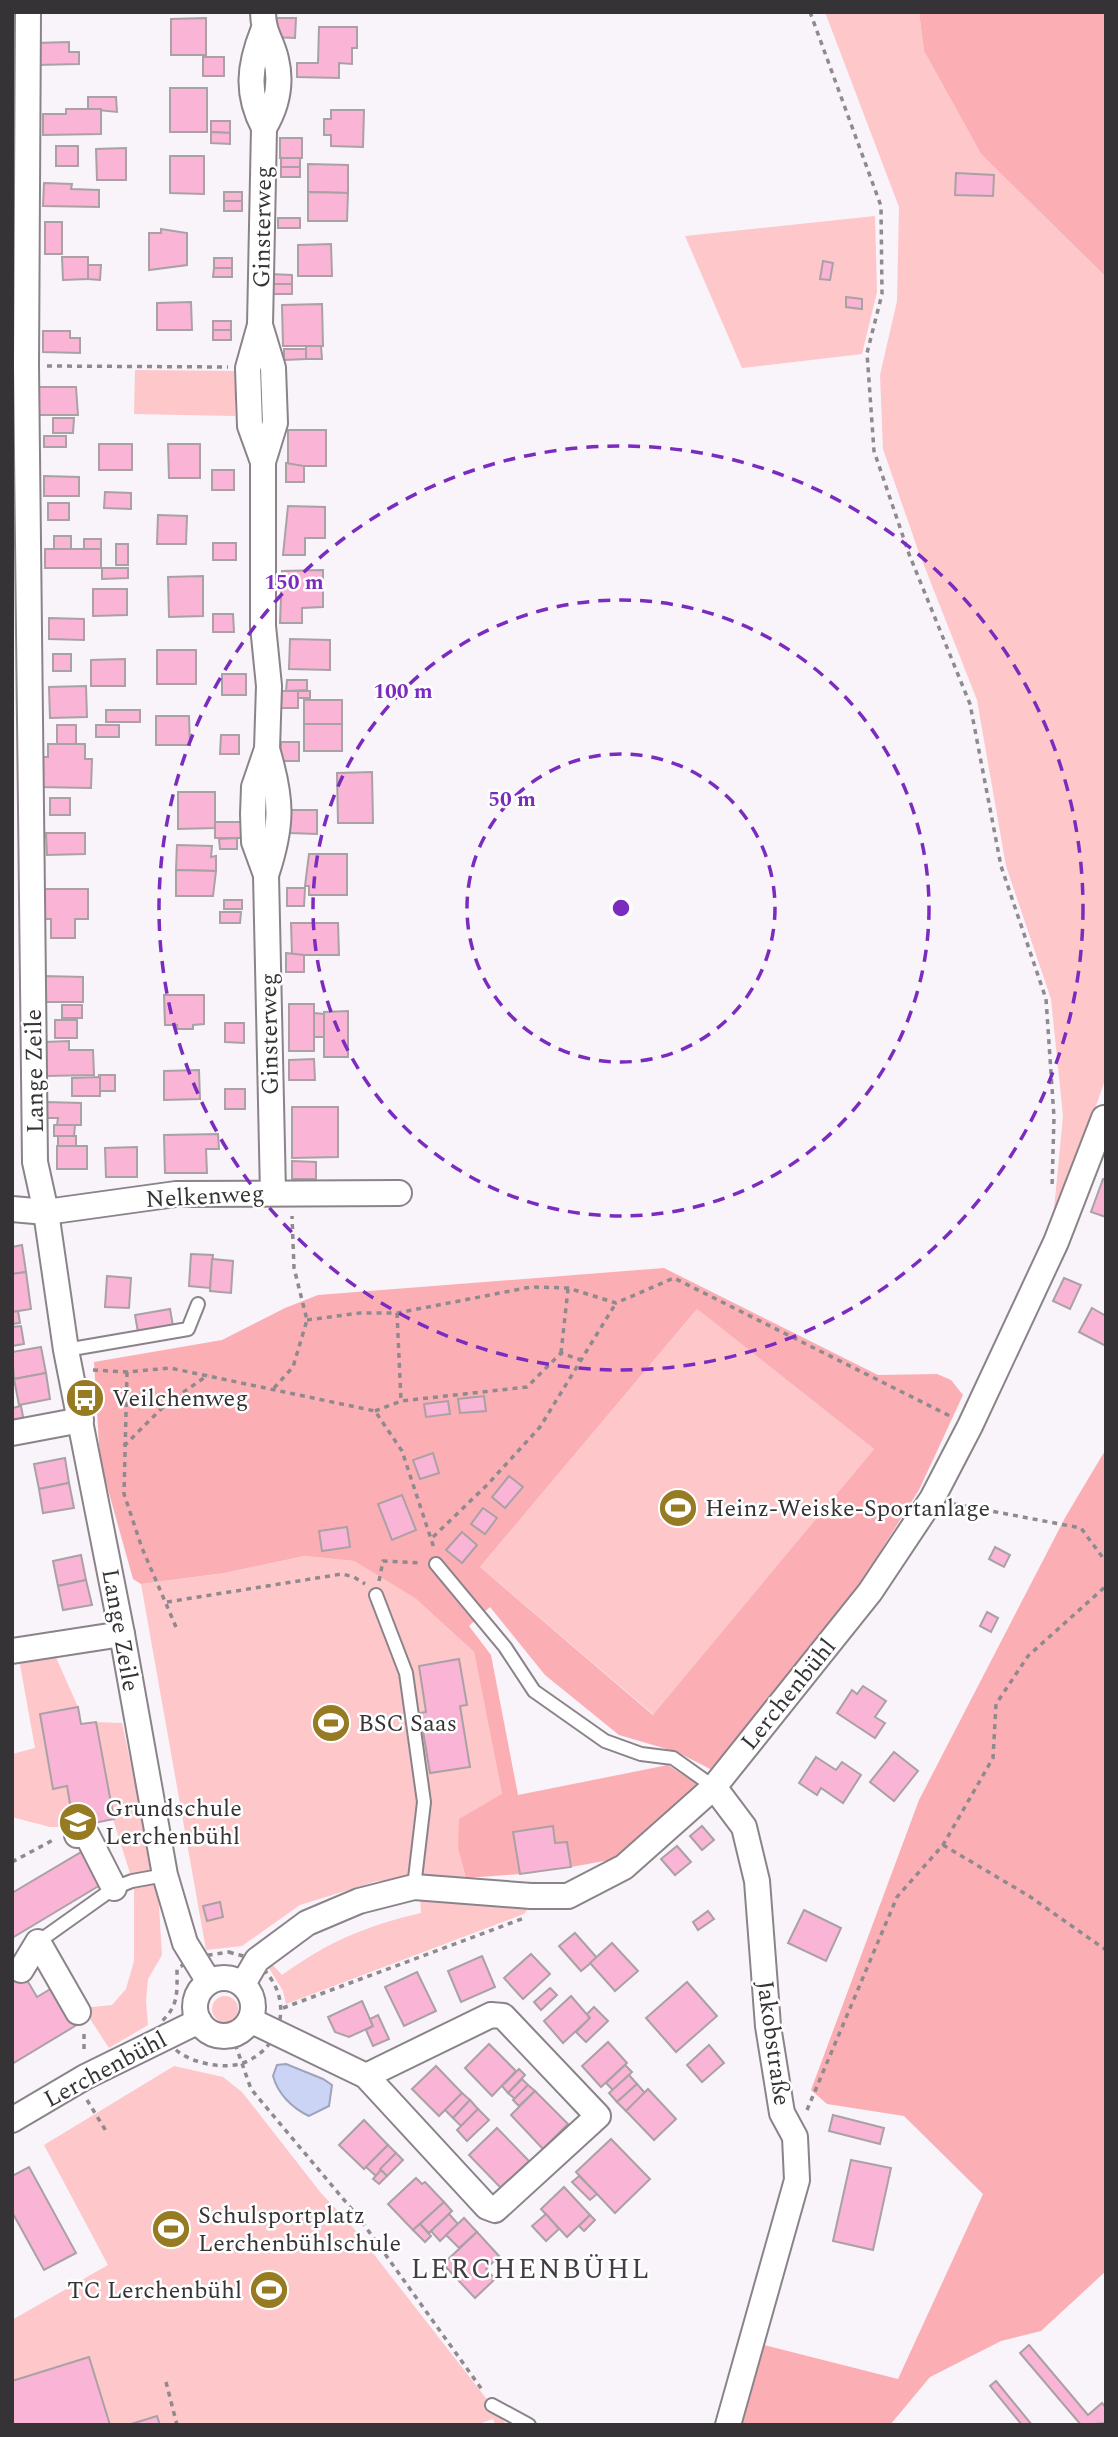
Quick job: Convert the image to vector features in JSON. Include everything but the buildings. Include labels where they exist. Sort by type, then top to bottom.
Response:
[{"type":"street","name":"Lange Zeile","points":[[28,12],[26,366],[19,432],[22,890],[35,1162],[46,1212],[68,1359],[122,1634],[165,1875],[185,1943],[209,1982]]},
{"type":"street","name":"Ginsterweg","points":[[263,22],[276,59],[278,95],[264,128],[260,325],[248,368],[250,426],[263,461]]},
{"type":"street","name":"Ginsterweg","points":[[260,325],[273,368],[275,423],[263,461],[263,626],[269,686],[267,749],[254,787],[253,814],[254,842],[266,875],[282,1193]]},
{"type":"street","name":"Lerchenbühl","points":[[243,1984],[257,1960],[307,1923],[359,1901],[414,1887],[531,1896],[568,1896],[624,1867],[714,1787],[870,1592],[932,1499],[970,1426],[1056,1242],[1104,1118]]},
{"type":"street","name":"Nelkenweg","points":[[12,1209],[46,1212],[176,1194],[399,1194]]},
{"type":"street","points":[[12,1433],[81,1420]]},
{"type":"street","points":[[12,1651],[122,1634]]},
{"type":"street","name":"Jakobstraße","points":[[714,1787],[744,1827],[757,1881],[772,2051],[782,2113],[796,2137],[797,2180],[728,2425]]},
{"type":"street","points":[[77,1835],[87,1835],[114,1888]]},
{"type":"street","points":[[21,1970],[38,1942],[78,2012]]},
{"type":"street","points":[[241,2028],[253,2001],[243,1984],[226,1978],[209,1982],[196,1999],[199,2021],[213,2034],[241,2028],[366,2076],[487,2207],[495,2210],[598,2116],[503,2016],[491,2015],[366,2076]]},
{"type":"street","name":"Lerchenbühl","points":[[12,2120],[85,2077],[199,2021]]},
{"type":"lane","points":[[68,1359],[188,1329],[198,1304]]},
{"type":"lane","points":[[436,1564],[505,1647],[534,1691],[605,1741],[641,1754],[673,1758],[714,1787]]},
{"type":"lane","points":[[376,1595],[406,1672],[424,1802],[414,1887]]},
{"type":"lane","points":[[38,1942],[114,1888],[132,1881],[165,1875]]},
{"type":"lane","points":[[492,2405],[529,2425]]},
{"type":"path","points":[[606,12],[611,12]]},
{"type":"path","points":[[810,12],[881,206],[882,294],[867,353],[874,451],[909,554],[970,704],[1001,866],[1046,999],[1055,1117],[1052,1198]]},
{"type":"path","points":[[26,366],[248,368]]},
{"type":"path","points":[[274,1388],[293,1367],[307,1320],[294,1268],[282,1193]]},
{"type":"path","points":[[432,1537],[488,1484],[540,1427],[616,1303],[674,1278],[970,1426]]},
{"type":"path","points":[[307,1320],[360,1313],[397,1313],[531,1287],[568,1288],[616,1303]]},
{"type":"path","points":[[68,1359],[127,1372],[170,1368],[374,1411],[401,1401],[527,1387],[561,1353],[568,1288]]},
{"type":"path","points":[[397,1313],[401,1401]]},
{"type":"path","points":[[561,1353],[581,1360]]},
{"type":"path","points":[[127,1372],[124,1494],[142,1548],[176,1627]]},
{"type":"path","points":[[124,1446],[165,1405],[208,1375]]},
{"type":"path","points":[[374,1411],[402,1451],[432,1537],[436,1564],[383,1561]]},
{"type":"path","points":[[932,1499],[1081,1528],[1106,1562]]},
{"type":"path","points":[[166,1602],[342,1574],[354,1577],[376,1595]]},
{"type":"path","points":[[796,2137],[897,1897],[943,1845],[993,1758],[996,1704],[1028,1656],[1106,1586]]},
{"type":"path","points":[[12,1862],[65,1834],[77,1835]]},
{"type":"path","points":[[943,1845],[1029,1896],[1106,1950]]},
{"type":"path","points":[[283,2008],[536,1913]]},
{"type":"path","points":[[78,2012],[83,2022],[87,2102],[106,2131]]},
{"type":"path","points":[[241,2028],[251,2089],[360,2219],[492,2405]]},
{"type":"path","points":[[166,2382],[177,2425]]},
{"type":"shaded area","points":[[825,12],[919,12],[924,51],[981,154],[1106,277],[1106,1077],[1056,1221],[1053,1220],[1063,1116],[1051,999],[1006,866],[977,700],[918,550],[883,449],[880,375],[897,301],[899,207]]},
{"type":"shaded area","points":[[919,12],[1106,12],[1106,277],[981,154],[924,51]]},
{"type":"shaded area","points":[[875,216],[877,292],[862,354],[742,368],[685,236]]},
{"type":"shaded area","points":[[135,370],[236,371],[235,416],[134,414]]},
{"type":"shaded area","points":[[664,1268],[878,1375],[937,1374],[951,1380],[963,1395],[919,1490],[861,1582],[750,1734],[716,1772],[677,1752],[619,1735],[545,1675],[490,1607],[469,1626],[491,1655],[518,1795],[668,1765],[703,1788],[610,1860],[571,1867],[567,1842],[555,1843],[553,1827],[513,1832],[520,1874],[466,1878],[458,1849],[459,1819],[502,1794],[474,1652],[416,1599],[354,1561],[305,1556],[224,1573],[141,1584],[133,1579],[100,1461],[94,1362],[222,1340],[285,1308],[318,1295]],"holes":[[[697,1309],[874,1449],[653,1715],[480,1567]]]},
{"type":"shaded area","name":"Heinz-Weiske-Sportanlage","points":[[697,1309],[874,1449],[654,1715],[480,1567]]},
{"type":"shaded area","points":[[1106,1449],[1106,2271],[1041,2331],[1001,2341],[930,2377],[890,2425],[739,2425],[764,2345],[898,2379],[983,2194],[904,2116],[827,2104],[811,2090],[919,1800],[1066,1516]]},
{"type":"shaded area","name":"BSC Saas","points":[[306,1556],[354,1561],[416,1599],[474,1652],[502,1794],[458,1849],[466,1878],[377,1881],[300,1905],[242,1946],[206,1950],[141,1584],[224,1573]]},
{"type":"shaded area","points":[[54,1653],[78,1707],[40,1714],[53,1788],[67,1786],[74,1827],[50,1827],[12,1817],[12,1754],[35,1748],[19,1659]]},
{"type":"shaded area","points":[[96,1722],[122,1723],[158,1890],[162,1955],[148,1979],[148,2025],[109,2048],[83,2008],[112,2005],[126,1989],[134,1961],[134,1886],[113,1819]]},
{"type":"shaded area","points":[[420,1896],[531,1905],[524,1914],[286,2004],[283,1991],[267,1965],[270,1962],[282,1975],[315,1953],[348,1937],[421,1913]]},
{"type":"shaded area","points":[[225,1996],[234,2000],[238,2009],[234,2018],[225,2022],[216,2018],[212,2009],[216,2000]]},
{"type":"shaded area","name":"TC Lerchenbühl","points":[[174,2066],[223,2077],[242,2092],[321,2193],[351,2225],[507,2425],[495,2425],[493,2419],[475,2425],[12,2425],[12,2320],[108,2265],[44,2145]]},
{"type":"water","points":[[286,2064],[332,2085],[329,2106],[309,2116],[286,2100],[273,2076],[277,2065]]},
{"type":"place","name":"Veilchenweg","points":[[85,1398]]},
{"type":"place","name":"Heinz-Weiske-Sportanlage","points":[[678,1508]]},
{"type":"place","name":"BSC Saas","points":[[331,1723]]},
{"type":"place","name":"Grundschule Lerchenbühl","points":[[78,1822]]},
{"type":"place","name":"Schulsportplatz Lerchenbühlschule","points":[[171,2229]]},
{"type":"place","name":"TC Lerchenbühl","points":[[269,2290]]},
{"type":"district","name":"LERCHENBÜHL","points":[[531,2268]]}]
